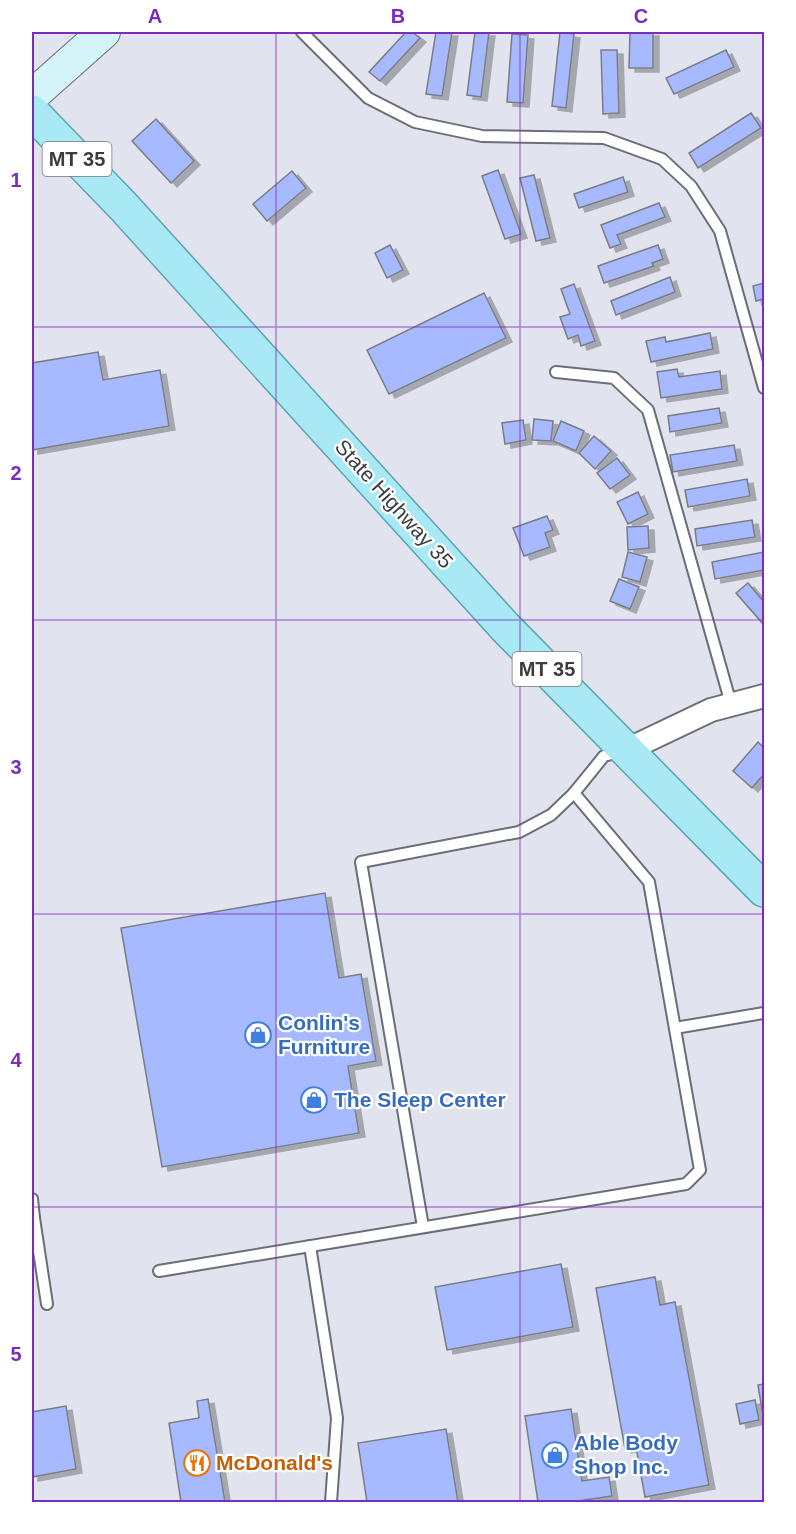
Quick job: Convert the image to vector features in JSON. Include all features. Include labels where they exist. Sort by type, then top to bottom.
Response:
[{"type":"main road","points":[[32,96],[104,32]]},
{"type":"main road","name":"State Highway 35","points":[[32,112],[123,206],[505,627],[765,890]]},
{"type":"street","points":[[627,750],[711,710],[765,696]]},
{"type":"lane","points":[[302,32],[368,99],[415,122],[482,136],[604,138],[662,159],[691,186],[720,231],[765,388]]},
{"type":"lane","points":[[556,372],[614,378],[648,410],[731,704]]},
{"type":"lane","points":[[423,1227],[361,862],[519,832],[551,815],[574,793],[604,756],[627,750]]},
{"type":"lane","points":[[159,1271],[686,1184],[700,1170],[649,882],[574,793]]},
{"type":"lane","points":[[675,1028],[765,1013]]},
{"type":"lane","points":[[32,1198],[33,1218],[47,1304]]},
{"type":"lane","points":[[310,1246],[337,1418],[332,1503]]},
{"type":"building","points":[[406,32],[412,32],[420,38],[380,81],[369,72]]},
{"type":"building","points":[[436,32],[452,32],[442,96],[426,94]]},
{"type":"building","points":[[475,32],[489,32],[481,97],[467,95]]},
{"type":"building","points":[[560,32],[574,34],[566,108],[552,106]]},
{"type":"building","points":[[630,32],[653,32],[653,68],[629,68]]},
{"type":"building","points":[[512,34],[528,35],[523,103],[507,102]]},
{"type":"building","points":[[601,50],[617,50],[619,113],[603,114]]},
{"type":"building","points":[[726,50],[734,67],[674,94],[666,78]]},
{"type":"building","points":[[751,113],[761,128],[698,168],[689,153]]},
{"type":"building","points":[[156,119],[194,161],[171,183],[132,141]]},
{"type":"building","points":[[498,170],[521,234],[505,239],[482,176]]},
{"type":"building","points":[[292,171],[306,188],[267,221],[253,204]]},
{"type":"building","points":[[534,175],[550,238],[536,241],[520,178]]},
{"type":"building","points":[[623,177],[628,192],[579,208],[574,194]]},
{"type":"building","points":[[659,203],[665,217],[617,235],[621,244],[610,248],[601,225]]},
{"type":"building","points":[[390,245],[403,270],[387,278],[375,253]]},
{"type":"building","points":[[658,245],[663,259],[652,263],[654,266],[604,283],[598,266]]},
{"type":"building","points":[[670,277],[675,292],[616,315],[611,301]]},
{"type":"building","points":[[764,283],[764,299],[756,301],[753,286]]},
{"type":"building","points":[[574,284],[595,341],[581,346],[578,335],[568,339],[560,317],[570,314],[561,289]]},
{"type":"building","points":[[484,293],[506,338],[389,394],[367,350]]},
{"type":"building","points":[[710,333],[713,349],[651,362],[646,341],[665,337],[666,342]]},
{"type":"building","points":[[98,352],[103,380],[160,370],[169,426],[32,450],[32,363]]},
{"type":"building","points":[[677,369],[679,377],[720,371],[722,389],[661,398],[657,372]]},
{"type":"building","points":[[719,408],[722,423],[670,432],[668,416]]},
{"type":"building","points":[[534,419],[553,421],[551,441],[532,440]]},
{"type":"building","points":[[523,420],[526,440],[505,444],[502,423]]},
{"type":"building","points":[[561,421],[584,431],[576,451],[553,441]]},
{"type":"building","points":[[594,436],[611,451],[595,469],[579,453]]},
{"type":"building","points":[[734,445],[737,461],[673,472],[670,455]]},
{"type":"building","points":[[617,458],[630,475],[610,489],[597,473]]},
{"type":"building","points":[[747,479],[750,496],[688,507],[685,490]]},
{"type":"building","points":[[638,492],[648,514],[628,524],[617,502]]},
{"type":"building","points":[[547,516],[553,530],[545,533],[550,547],[524,556],[513,528]]},
{"type":"building","points":[[752,520],[755,537],[697,546],[695,529]]},
{"type":"building","points":[[648,526],[649,548],[628,550],[627,527]]},
{"type":"building","points":[[628,552],[647,557],[640,582],[622,577]]},
{"type":"building","points":[[764,552],[764,570],[715,579],[712,562]]},
{"type":"building","points":[[619,579],[639,587],[630,609],[610,601]]},
{"type":"building","points":[[748,583],[764,602],[764,625],[736,593]]},
{"type":"building","points":[[758,742],[764,748],[764,774],[752,788],[733,771]]},
{"type":"building","points":[[325,893],[339,978],[361,974],[376,1061],[348,1066],[359,1133],[162,1167],[121,928]]},
{"type":"building","points":[[561,1264],[573,1327],[447,1350],[435,1287]]},
{"type":"building","points":[[655,1277],[660,1305],[675,1302],[709,1485],[645,1497],[636,1447],[625,1449],[596,1288]]},
{"type":"building","points":[[764,1384],[764,1422],[758,1385]]},
{"type":"building","name":"McDonald's","points":[[208,1399],[225,1502],[181,1502],[169,1423],[199,1418],[197,1401]]},
{"type":"building","points":[[755,1400],[759,1420],[740,1424],[736,1404]]},
{"type":"building","points":[[66,1406],[76,1469],[32,1477],[32,1412]]},
{"type":"building","points":[[571,1409],[582,1481],[609,1477],[612,1496],[571,1502],[538,1502],[525,1416]]},
{"type":"building","points":[[446,1429],[458,1502],[367,1502],[358,1443]]},
{"type":"place","name":"Conlin's Furniture","points":[[258,1035]]},
{"type":"place","name":"The Sleep Center","points":[[314,1100]]},
{"type":"place","name":"Able Body Shop Inc.","points":[[555,1455]]},
{"type":"place","name":"McDonald's","points":[[197,1463]]}]
